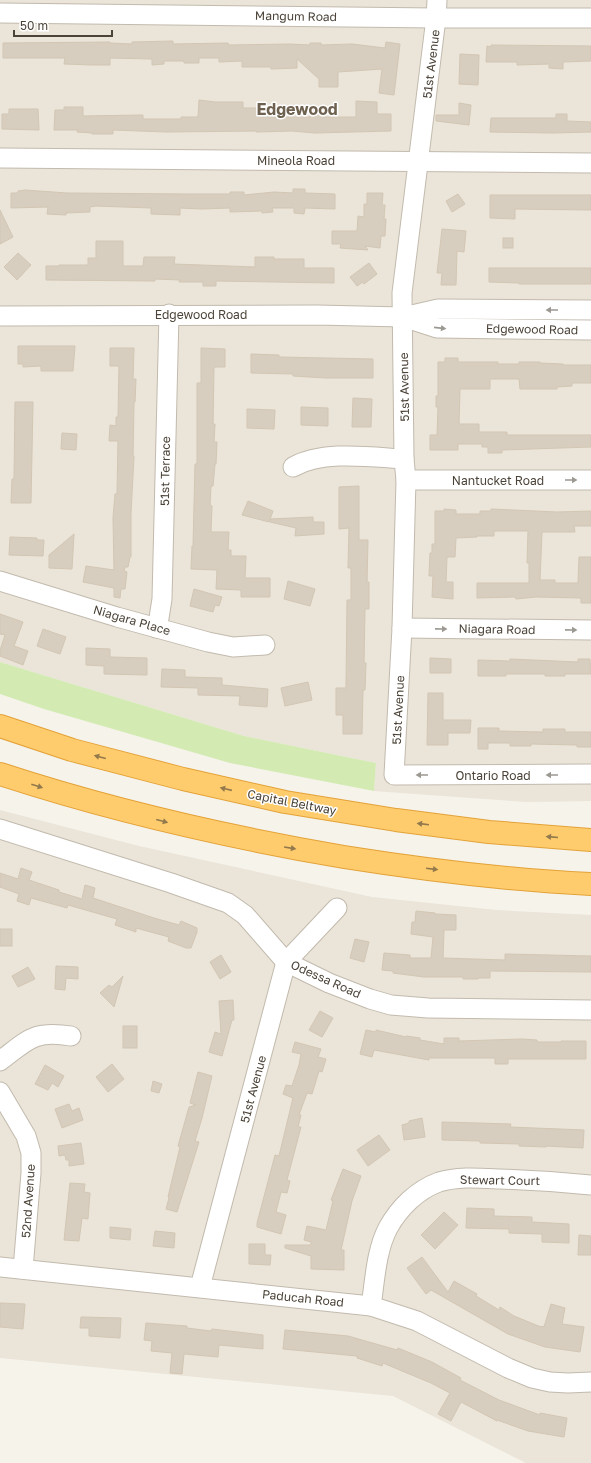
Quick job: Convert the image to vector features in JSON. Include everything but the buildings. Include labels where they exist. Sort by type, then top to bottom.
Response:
[{"type":"highway","name":"Capital Beltway","points":[[0,726],[72,750],[183,779],[285,802],[396,820],[489,832],[591,840]]},
{"type":"highway","points":[[0,774],[58,793],[171,823],[275,845],[390,864],[483,876],[591,884]]},
{"type":"street","name":"Mangum Road","points":[[0,13],[114,7],[437,9],[591,18]]},
{"type":"street","name":"51st Avenue","points":[[394,775],[402,628],[406,480],[404,459],[402,293],[437,9]]},
{"type":"street","name":"Mineola Road","points":[[0,158],[591,163]]},
{"type":"street","name":"Edgewood Road","points":[[0,316],[169,314],[403,317],[438,309],[591,310]]},
{"type":"street","name":"51st Terrace","points":[[156,628],[162,599],[169,314]]},
{"type":"street","name":"Edgewood Road","points":[[403,317],[437,328],[591,330]]},
{"type":"street","points":[[293,467],[305,461],[321,457],[404,459]]},
{"type":"street","name":"Nantucket Road","points":[[406,480],[591,480]]},
{"type":"street","name":"Niagara Place","points":[[0,581],[156,628],[233,647],[265,644]]},
{"type":"street","name":"Niagara Road","points":[[402,628],[591,630]]},
{"type":"street","name":"Ontario Road","points":[[394,775],[591,774]]},
{"type":"street","name":"Odessa Road","points":[[0,829],[171,883],[228,903],[245,915],[286,962],[329,983],[370,999],[391,1005],[428,1008],[591,1010]]},
{"type":"street","name":"51st Avenue","points":[[200,1287],[286,962],[337,908]]},
{"type":"street","points":[[0,1061],[33,1037],[51,1034],[71,1036]]},
{"type":"street","name":"52nd Avenue","points":[[0,1092],[14,1113],[26,1136],[31,1153],[31,1173],[23,1269]]},
{"type":"street","name":"Stewart Court","points":[[371,1306],[377,1264],[388,1230],[394,1219],[409,1200],[429,1186],[443,1181],[460,1178],[591,1185]]},
{"type":"street","name":"Paducah Road","points":[[0,1267],[371,1306],[417,1321],[508,1368],[532,1378],[550,1382],[591,1382]]},
{"type":"shaded area","points":[[0,0],[591,0],[591,801],[527,802],[374,791],[376,763],[244,736],[0,662]]},
{"type":"shaded area","points":[[0,810],[139,846],[372,897],[496,910],[591,915],[591,1463],[526,1463],[393,1396],[0,1358]]},
{"type":"green space","points":[[0,662],[244,736],[376,763],[374,791],[230,763],[44,709],[0,694]]},
{"type":"district","name":"Edgewood","points":[[297,109]]}]
